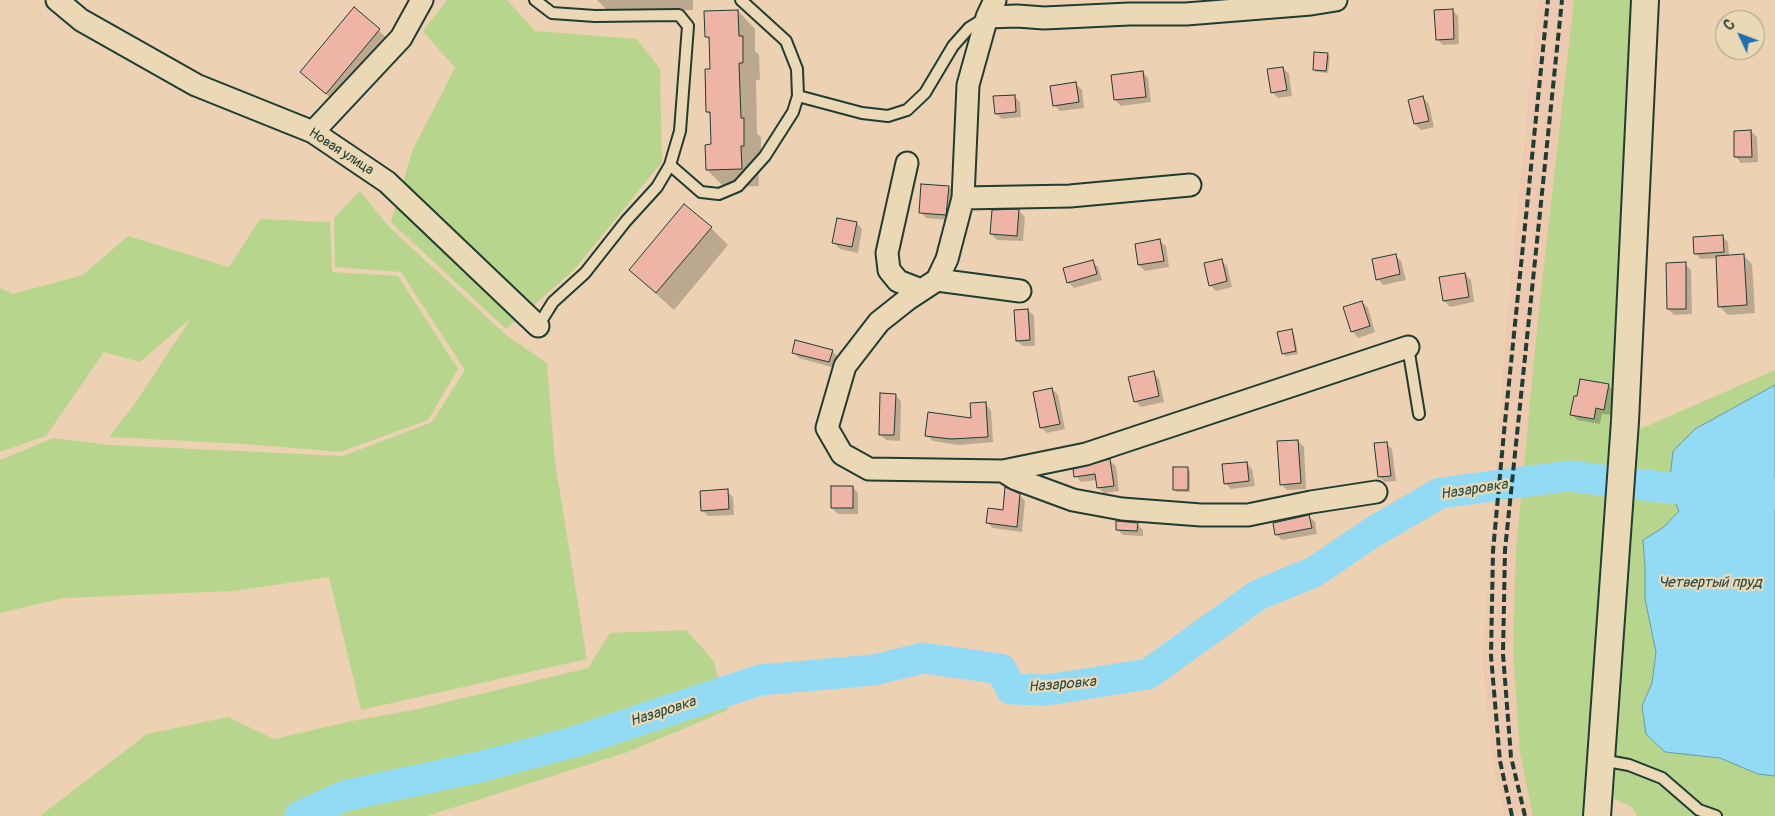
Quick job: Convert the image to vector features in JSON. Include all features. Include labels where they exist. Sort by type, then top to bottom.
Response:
[{"type":"street","name":"Новая улица","points":[[57,0],[80,20],[196,85],[313,132],[387,182],[538,326]]},
{"type":"street","points":[[313,132],[402,38],[422,0]]},
{"type":"street","points":[[1336,0],[1311,4],[1186,14],[1129,14],[1044,18],[1017,16],[991,9],[968,85],[963,198],[947,259],[929,285],[879,322],[846,366],[827,428],[842,454],[869,469],[1003,471],[1086,454],[1408,347]]},
{"type":"street","points":[[1597,816],[1625,421],[1645,0]]},
{"type":"street","points":[[907,163],[886,253],[889,270],[898,281],[1020,291]]},
{"type":"street","points":[[963,198],[1070,196],[1190,185]]},
{"type":"street","points":[[1003,471],[1016,479],[1073,500],[1122,509],[1201,515],[1248,515],[1311,502],[1376,492]]},
{"type":"lane","points":[[535,0],[552,13],[595,16],[679,16],[688,26],[680,130],[670,166],[657,187],[626,221],[585,273],[553,302],[538,326]]},
{"type":"lane","points":[[670,166],[701,192],[719,194],[738,186],[765,156],[793,112],[798,96],[797,70],[786,41],[741,0]]},
{"type":"lane","points":[[798,96],[862,113],[888,116],[908,110],[925,93],[953,46],[969,28],[991,9]]},
{"type":"lane","points":[[1408,347],[1419,414]]},
{"type":"lane","points":[[1601,760],[1629,765],[1662,778],[1699,810],[1716,816]]},
{"type":"shaded area","points":[[1538,0],[1574,0],[1538,318],[1516,550],[1520,753],[1533,816],[1504,816],[1493,768],[1482,661],[1507,315]]},
{"type":"green space","points":[[447,0],[507,0],[535,31],[637,39],[660,69],[662,162],[573,271],[506,329],[391,222],[413,149],[455,68],[423,31]]},
{"type":"green space","points":[[1574,0],[1636,0],[1623,264],[1589,816],[1533,816],[1520,753],[1513,651],[1516,550],[1538,318]]},
{"type":"green space","points":[[360,191],[389,227],[506,335],[547,363],[555,462],[587,659],[361,710],[329,577],[234,591],[64,598],[0,613],[0,460],[53,438],[110,445],[343,456],[432,422],[465,370],[401,272],[335,267],[334,218]]},
{"type":"green space","points":[[260,219],[330,222],[332,272],[398,276],[458,369],[428,420],[340,452],[245,444],[109,437],[136,402],[191,318],[140,362],[104,352],[46,436],[0,452],[0,288],[13,294],[83,275],[128,236],[229,267]]},
{"type":"green space","points":[[1775,370],[1775,385],[1695,429],[1669,488],[1680,511],[1664,527],[1643,540],[1645,599],[1656,652],[1652,683],[1642,706],[1665,752],[1720,758],[1758,774],[1775,776],[1775,816],[1637,816],[1632,807],[1610,797],[1613,782],[1638,430]]},
{"type":"green space","points":[[686,630],[713,660],[728,710],[628,752],[427,816],[40,816],[147,734],[228,717],[274,739],[352,721],[418,709],[588,668],[610,633]]},
{"type":"water","name":"Четвертый пруд","points":[[1775,385],[1775,776],[1758,774],[1720,758],[1665,752],[1646,734],[1642,706],[1652,683],[1656,652],[1645,599],[1643,540],[1664,527],[1679,511],[1669,488],[1673,451],[1695,429]]},
{"type":"building","points":[[354,7],[380,29],[326,94],[300,72]]},
{"type":"building","points":[[1453,9],[1454,39],[1436,40],[1434,10]]},
{"type":"building","points":[[738,10],[739,36],[743,36],[743,63],[739,63],[741,118],[744,118],[744,146],[741,146],[742,169],[706,170],[705,145],[711,144],[710,112],[706,112],[705,69],[710,69],[709,37],[705,37],[704,11]]},
{"type":"building","points":[[1314,52],[1328,53],[1326,71],[1313,70]]},
{"type":"building","points":[[1283,67],[1287,90],[1271,93],[1267,69]]},
{"type":"building","points":[[1143,71],[1146,97],[1114,100],[1111,75]]},
{"type":"building","points":[[1076,82],[1079,102],[1053,106],[1050,86]]},
{"type":"building","points":[[1015,95],[1016,112],[995,114],[993,96]]},
{"type":"building","points":[[1423,96],[1429,121],[1414,124],[1408,100]]},
{"type":"building","points":[[1751,130],[1752,157],[1734,157],[1734,131]]},
{"type":"building","points":[[921,184],[949,186],[946,215],[919,213]]},
{"type":"building","points":[[684,204],[712,227],[656,293],[629,270]]},
{"type":"building","points":[[1019,209],[1017,236],[990,234],[992,210]]},
{"type":"building","points":[[837,218],[857,222],[852,247],[832,243]]},
{"type":"building","points":[[1723,235],[1724,252],[1694,254],[1693,237]]},
{"type":"building","points":[[1160,239],[1164,261],[1138,265],[1135,244]]},
{"type":"building","points":[[1396,254],[1400,274],[1376,280],[1372,259]]},
{"type":"building","points":[[1744,254],[1747,305],[1718,307],[1716,256]]},
{"type":"building","points":[[1222,259],[1227,281],[1209,286],[1204,263]]},
{"type":"building","points":[[1093,260],[1097,274],[1067,283],[1063,268]]},
{"type":"building","points":[[1686,262],[1686,309],[1667,309],[1666,263]]},
{"type":"building","points":[[1465,273],[1469,297],[1443,301],[1439,277]]},
{"type":"building","points":[[1362,301],[1370,326],[1351,332],[1343,307]]},
{"type":"building","points":[[1028,309],[1030,340],[1016,341],[1014,310]]},
{"type":"building","points":[[1292,329],[1296,351],[1282,354],[1277,332]]},
{"type":"building","points":[[795,340],[833,350],[829,362],[792,353]]},
{"type":"building","points":[[1154,371],[1159,396],[1134,402],[1128,377]]},
{"type":"building","points":[[1580,379],[1609,384],[1604,410],[1596,408],[1594,419],[1570,415],[1574,396],[1577,396]]},
{"type":"building","points":[[1052,388],[1060,424],[1040,428],[1033,392]]},
{"type":"building","points":[[880,393],[896,394],[894,435],[879,435]]},
{"type":"building","points":[[986,402],[988,437],[951,439],[925,436],[928,412],[971,418],[970,403]]},
{"type":"building","points":[[1298,440],[1301,483],[1280,485],[1277,441]]},
{"type":"building","points":[[1387,442],[1391,476],[1378,477],[1374,443]]},
{"type":"building","points":[[1110,459],[1114,486],[1097,488],[1095,474],[1074,477],[1073,469]]},
{"type":"building","points":[[1247,462],[1249,481],[1224,484],[1222,464]]},
{"type":"building","points":[[1173,467],[1188,467],[1188,490],[1173,490]]},
{"type":"building","points":[[831,486],[853,486],[853,508],[831,508]]},
{"type":"building","points":[[1005,487],[1020,494],[1017,527],[986,523],[988,508],[1003,510]]},
{"type":"building","points":[[728,489],[729,509],[701,511],[700,491]]},
{"type":"building","points":[[1309,515],[1312,528],[1275,535],[1273,523]]},
{"type":"building","points":[[1116,521],[1138,523],[1137,531],[1116,530]]},
{"type":"waterway","name":"Назаровка","points":[[300,816],[344,796],[479,767],[574,742],[760,680],[874,670],[923,658],[1001,669],[1011,689],[1047,690],[1148,674],[1258,595],[1314,572],[1373,532],[1440,493],[1568,476],[1669,488],[1775,494]]},
{"type":"railway","points":[[1512,816],[1500,761],[1491,656],[1493,551],[1548,0]]},
{"type":"railway","points":[[1525,816],[1511,757],[1503,654],[1505,550],[1562,0]]}]
